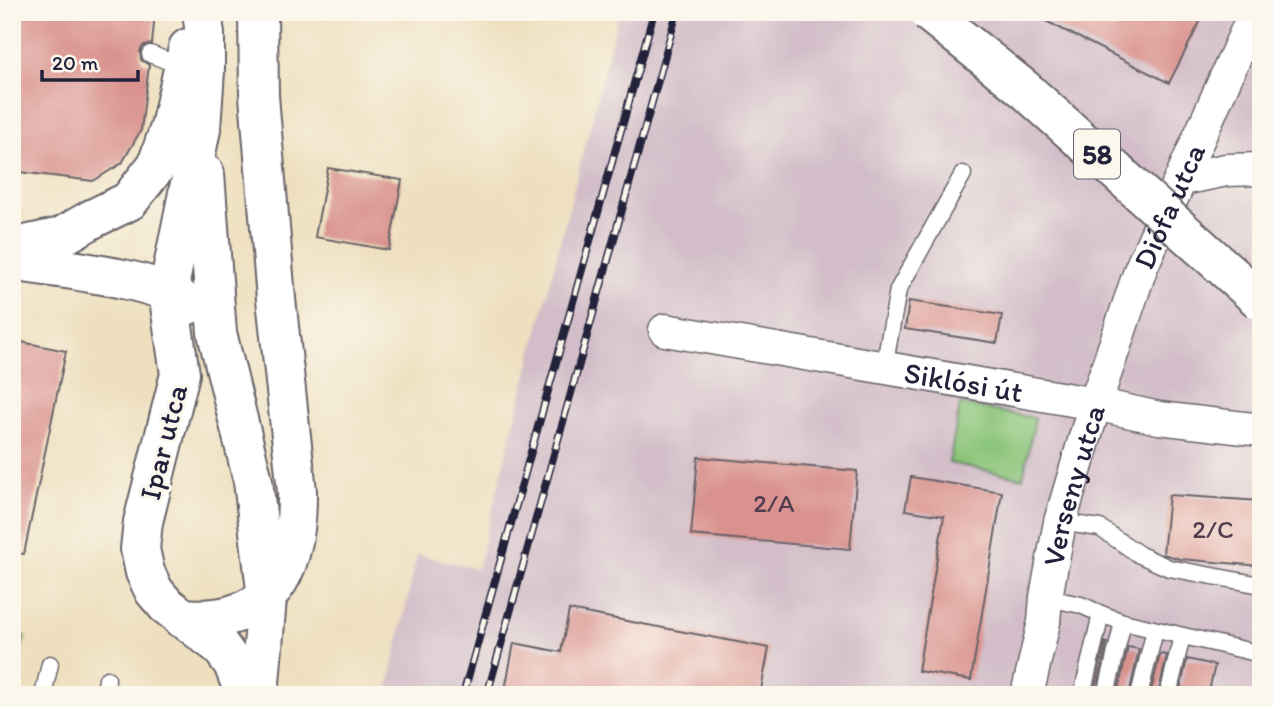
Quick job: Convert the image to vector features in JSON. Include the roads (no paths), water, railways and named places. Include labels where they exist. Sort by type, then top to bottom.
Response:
[{"type":"street","points":[[12,248],[61,237],[129,201],[157,164],[170,127],[167,60],[200,12]]},
{"type":"street","name":"Ipar utca","points":[[200,12],[205,34],[201,129],[217,333],[253,481],[267,598],[259,695]]},
{"type":"street","points":[[181,618],[203,620],[226,617],[267,598],[285,570],[293,549],[298,520],[259,96],[258,12]]},
{"type":"street","name":"58","points":[[928,12],[1023,88],[1261,301]]},
{"type":"street","name":"Diófa utca","points":[[1095,404],[1141,268],[1255,12]]},
{"type":"street","name":"Ipar utca","points":[[201,129],[154,288],[180,374],[146,508],[140,549],[145,572],[154,591],[166,606],[220,646],[233,664],[246,695]]},
{"type":"street","points":[[1182,179],[1226,170],[1261,169]]},
{"type":"street","points":[[12,261],[154,288],[182,298],[217,333]]},
{"type":"street","name":"Siklósi út","points":[[666,330],[1095,404],[1159,418],[1261,430]]},
{"type":"street","name":"Verseny utca","points":[[1027,695],[1051,611],[1046,597],[1069,523],[1087,485],[1095,404]]},
{"type":"lane","points":[[884,368],[898,290],[963,174]]},
{"type":"lane","points":[[1069,523],[1100,528],[1140,555],[1169,568],[1261,585]]},
{"type":"lane","points":[[1051,611],[1081,605],[1123,622],[1261,654]]},
{"type":"lane","points":[[1082,695],[1101,614]]},
{"type":"lane","points":[[1106,695],[1123,622]]},
{"type":"lane","points":[[1139,695],[1154,630]]},
{"type":"lane","points":[[1168,695],[1182,636]]},
{"type":"lane","points":[[43,695],[50,664]]},
{"type":"railway","points":[[463,695],[654,12]]},
{"type":"railway","points":[[487,695],[677,12]]}]
